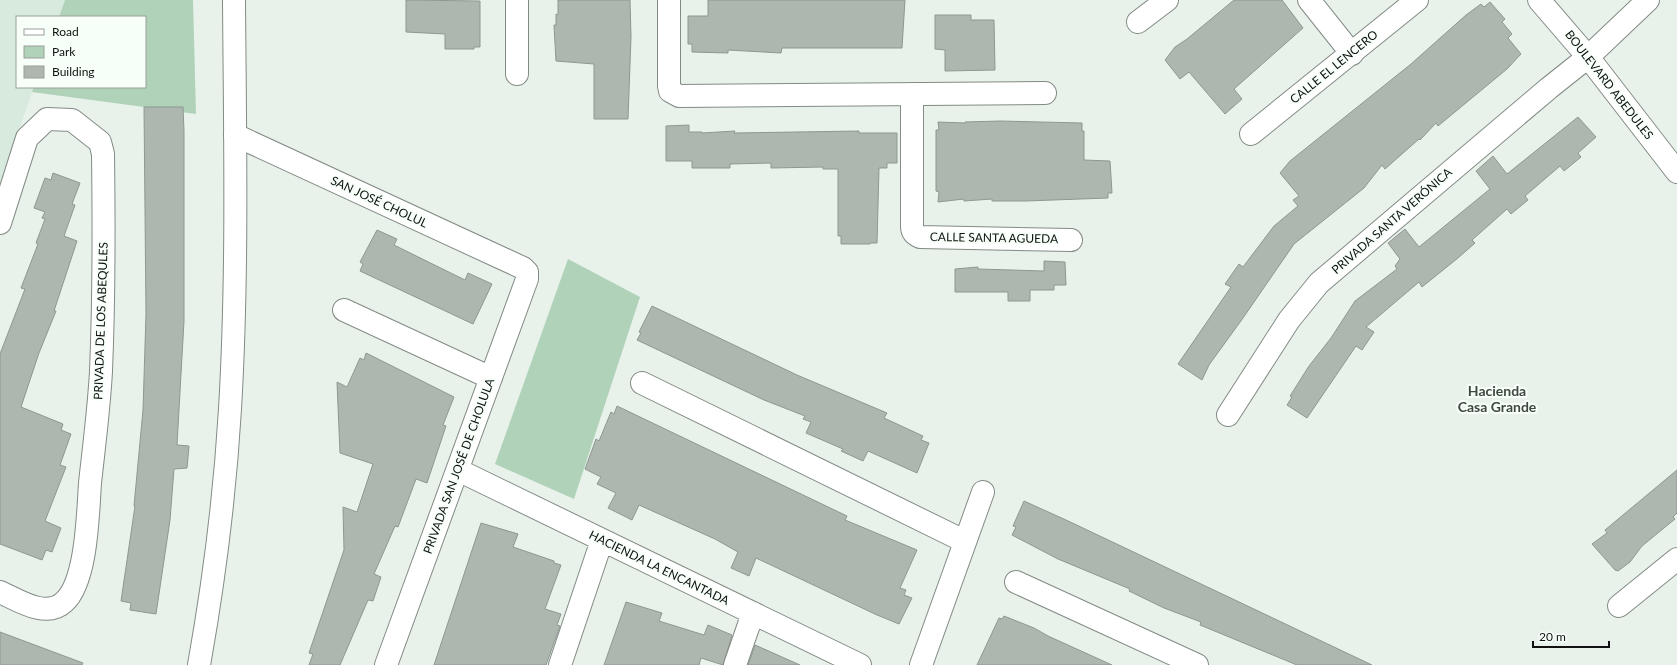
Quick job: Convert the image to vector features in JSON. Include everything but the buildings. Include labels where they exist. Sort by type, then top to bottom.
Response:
[{"type":"street","points":[[199,665],[218,530],[230,409],[234,277],[234,0]]},
{"type":"street","points":[[517,0],[517,74]]},
{"type":"street","points":[[669,0],[669,86],[670,91],[679,96],[1045,93]]},
{"type":"street","points":[[1138,22],[1167,0]]},
{"type":"street","points":[[1308,0],[1352,54]]},
{"type":"street","name":"CALLE EL LENCERO","points":[[1250,134],[1352,54],[1417,0]]},
{"type":"street","name":"BOULEVARD ABEDULES","points":[[1539,0],[1588,57],[1677,172]]},
{"type":"street","name":"PRIVADA SANTA VERÓNICA","points":[[1228,415],[1289,320],[1319,284],[1537,98],[1588,57],[1648,0]]},
{"type":"street","name":"CALLE SANTA AGUEDA","points":[[912,94],[912,232],[920,237],[1071,240]]},
{"type":"street","name":"PRIVADA DE LOS ABEQULES","points":[[0,223],[27,138],[47,119],[72,120],[100,142],[103,154],[104,241],[101,373],[84,556],[74,589],[64,603],[50,609],[30,607],[0,592]]},
{"type":"street","name":"SAN JOSÉ CHOLUL","points":[[234,135],[523,268]]},
{"type":"street","name":"PRIVADA SAN JOSÉ DE CHOLULA","points":[[386,665],[527,279],[527,272],[523,268]]},
{"type":"street","points":[[344,310],[491,378]]},
{"type":"street","points":[[642,383],[964,541]]},
{"type":"street","name":"HACIENDA LA ENCANTADA","points":[[458,470],[860,665]]},
{"type":"street","points":[[921,665],[964,541],[983,492]]},
{"type":"street","points":[[560,665],[602,540]]},
{"type":"street","points":[[1619,606],[1677,559]]},
{"type":"street","points":[[1016,582],[1197,665]]},
{"type":"street","points":[[734,665],[753,613]]},
{"type":"shaded area","points":[[0,0],[65,0],[59,16],[16,16],[16,88],[34,88],[0,184]]},
{"type":"green space","points":[[65,0],[193,0],[196,114],[32,92],[34,88],[146,88],[146,16],[59,16]]},
{"type":"green space","points":[[568,259],[640,297],[574,499],[495,464]]},
{"type":"district","name":"Hacienda Casa Grande","points":[[1497,400]]}]
